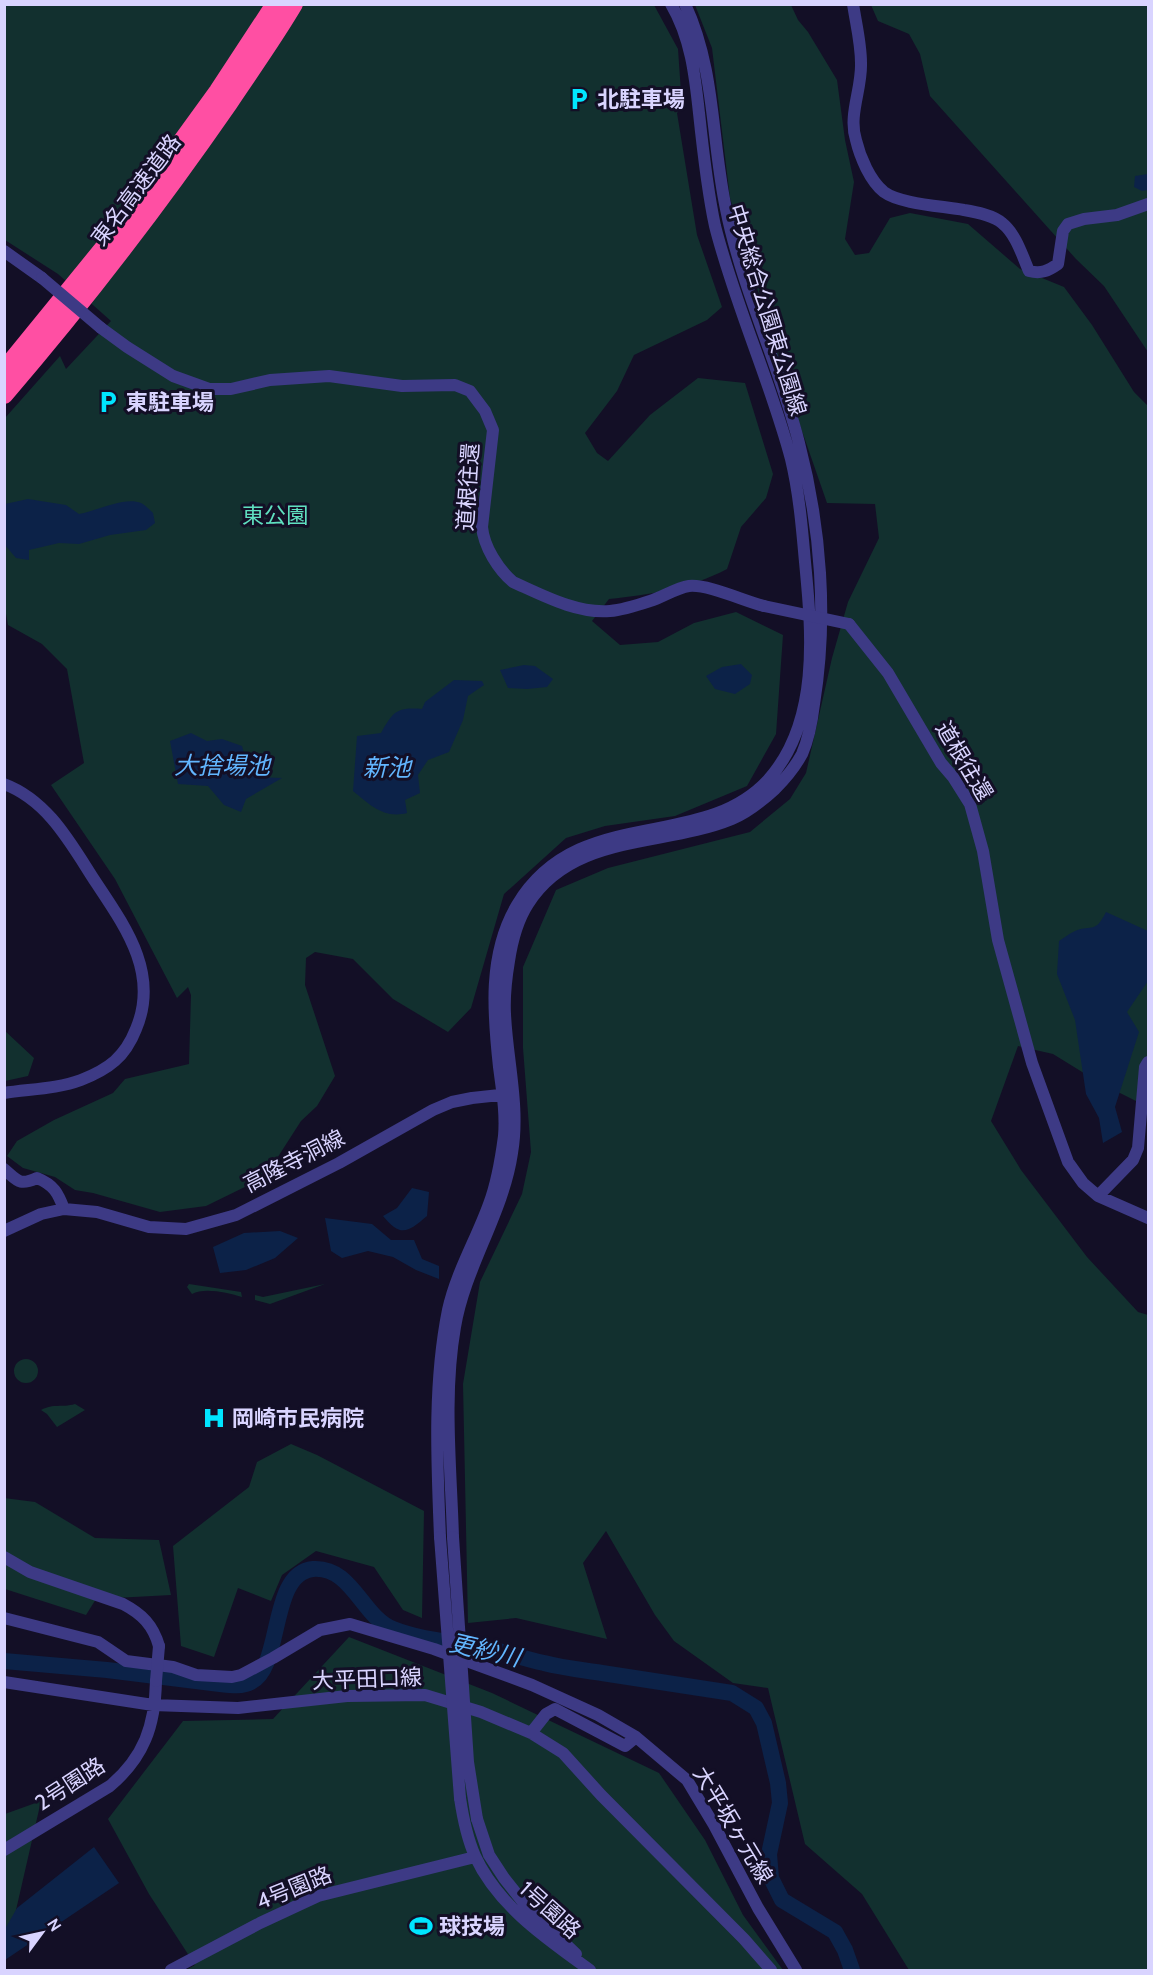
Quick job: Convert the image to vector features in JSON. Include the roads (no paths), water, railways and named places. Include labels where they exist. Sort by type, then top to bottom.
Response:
[{"type":"highway","name":"東名高速道路","points":[[4,370],[110,240],[218,92],[275,4]]},
{"type":"highway","name":"東名高速道路","points":[[4,395],[145,221],[201,143],[294,4]]},
{"type":"street","name":"中央総合公園東公園線","points":[[508,1094],[495,1028],[494,986],[498,955],[515,907],[544,872],[567,855],[593,843],[695,820],[740,802],[766,782],[785,758],[797,729],[806,696],[810,631],[803,540],[791,461],[770,392],[736,296],[715,224],[705,165],[695,69],[671,4]]},
{"type":"street","points":[[590,1971],[569,1946],[526,1907],[504,1878],[489,1855],[477,1819],[468,1762],[453,1537],[449,1381],[455,1326],[466,1283],[497,1210],[512,1154],[514,1121],[508,1094],[506,983],[517,926],[528,902],[548,880],[564,867],[590,854],[616,846],[706,827],[735,818],[758,805],[792,770],[802,754],[811,728],[821,645],[818,550],[811,495],[799,441],[741,265],[726,212],[716,153],[706,65],[695,26],[685,4]]},
{"type":"street","points":[[853,4],[859,34],[861,65],[853,120],[855,139],[868,171],[882,190],[890,196],[973,211],[997,219],[1004,224],[1014,238],[1029,271],[1037,273],[1047,271],[1058,264],[1063,231],[1068,224],[1084,219],[1117,215],[1149,204]]},
{"type":"street","name":"道根往還","points":[[4,252],[42,278],[127,347],[173,376],[208,389],[231,389],[270,380],[329,376],[402,386],[455,385],[470,391],[486,411],[494,429],[482,527],[483,538],[506,576],[513,582],[576,607],[597,611],[612,611],[651,601],[689,586],[710,588],[744,601],[849,624],[888,674],[941,764],[953,777],[970,804],[983,850],[998,940],[1032,1063],[1068,1162],[1083,1183],[1098,1196]]},
{"type":"street","points":[[4,784],[21,790],[43,808],[90,873],[118,916],[139,960],[144,979],[145,1000],[141,1018],[124,1053],[104,1069],[79,1080],[4,1093]]},
{"type":"street","points":[[1149,1062],[1145,1067],[1143,1148],[1098,1196],[1149,1218]]},
{"type":"street","name":"高隆寺洞線","points":[[64,1209],[97,1212],[149,1227],[186,1229],[236,1215],[452,1102],[508,1094]]},
{"type":"street","name":"1号園路","points":[[508,1094],[495,1187],[461,1269],[448,1309],[438,1383],[440,1537],[460,1798],[464,1825],[475,1857],[487,1877],[537,1931],[590,1971]]},
{"type":"street","points":[[4,1169],[20,1182],[25,1183],[37,1178],[49,1183],[57,1191],[64,1209],[40,1214],[4,1231]]},
{"type":"street","name":"2号園路","points":[[4,1557],[30,1572],[137,1611],[155,1632],[159,1646],[153,1705],[146,1741],[124,1774],[110,1786],[4,1850]]},
{"type":"street","name":"大平坂ヶ元線","points":[[4,1618],[98,1642],[126,1661],[172,1667],[196,1676],[232,1677],[273,1659],[320,1630],[350,1624],[434,1649],[532,1685],[597,1715],[636,1737],[687,1780],[796,1971]]},
{"type":"street","name":"大平田口線","points":[[4,1682],[153,1705],[238,1708],[347,1696],[425,1695],[481,1712],[531,1733],[563,1753],[615,1810],[744,1939],[771,1971]]},
{"type":"street","points":[[531,1733],[546,1714],[555,1709],[625,1746],[636,1737]]},
{"type":"street","name":"4号園路","points":[[171,1971],[260,1923],[318,1896],[475,1857]]},
{"type":"water","points":[[1148,174],[1148,190],[1142,191],[1134,187],[1135,176]]},
{"type":"water","points":[[28,499],[66,505],[79,514],[134,501],[143,504],[153,513],[155,523],[146,530],[110,535],[79,544],[59,543],[29,550],[29,560],[16,558],[5,545],[5,504]]},
{"type":"water","points":[[741,664],[752,675],[750,684],[735,694],[715,689],[706,676],[722,667]]},
{"type":"water","points":[[524,665],[535,666],[553,679],[547,687],[508,688],[500,670]]},
{"type":"water","name":"新池","points":[[454,680],[482,681],[484,685],[468,696],[463,720],[449,752],[428,760],[418,775],[420,793],[405,800],[407,813],[391,814],[371,806],[353,791],[357,736],[381,733],[396,712],[406,709],[422,709],[425,702]]},
{"type":"water","name":"大捨場池","points":[[191,733],[207,741],[222,739],[242,746],[248,767],[258,777],[282,778],[246,799],[241,812],[224,805],[208,786],[178,784],[170,741]]},
{"type":"water","points":[[1106,912],[1148,931],[1148,981],[1127,1012],[1139,1032],[1115,1107],[1122,1132],[1103,1143],[1099,1118],[1086,1094],[1075,1020],[1057,974],[1059,941],[1075,931],[1096,926]]},
{"type":"water","points":[[412,1188],[429,1192],[427,1216],[415,1226],[400,1230],[383,1216],[397,1208]]},
{"type":"water","points":[[325,1218],[372,1224],[391,1240],[414,1240],[422,1259],[439,1266],[439,1279],[416,1270],[393,1257],[368,1251],[342,1258],[331,1251]]},
{"type":"water","points":[[280,1231],[298,1238],[275,1258],[246,1270],[220,1273],[213,1247],[244,1233]]},
{"type":"water","points":[[94,1847],[119,1883],[5,1960],[5,1929],[17,1908]]},
{"type":"waterway","name":"更紗川","points":[[4,1661],[107,1670],[227,1685],[247,1684],[261,1673],[268,1659],[282,1603],[289,1586],[299,1574],[313,1569],[326,1570],[338,1575],[382,1623],[404,1633],[487,1648],[558,1666],[732,1693],[756,1708],[764,1723],[778,1783],[780,1803],[769,1854],[771,1878],[782,1900],[835,1932],[852,1970]]},
{"type":"place","name":"北駐車場","points":[[579,99]]},
{"type":"place","name":"東駐車場","points":[[108,402]]},
{"type":"place","name":"岡崎市民病院","points":[[214,1418]]},
{"type":"place","name":"球技場","points":[[421,1926]]},
{"type":"park label","name":"東公園","points":[[275,515]]}]
